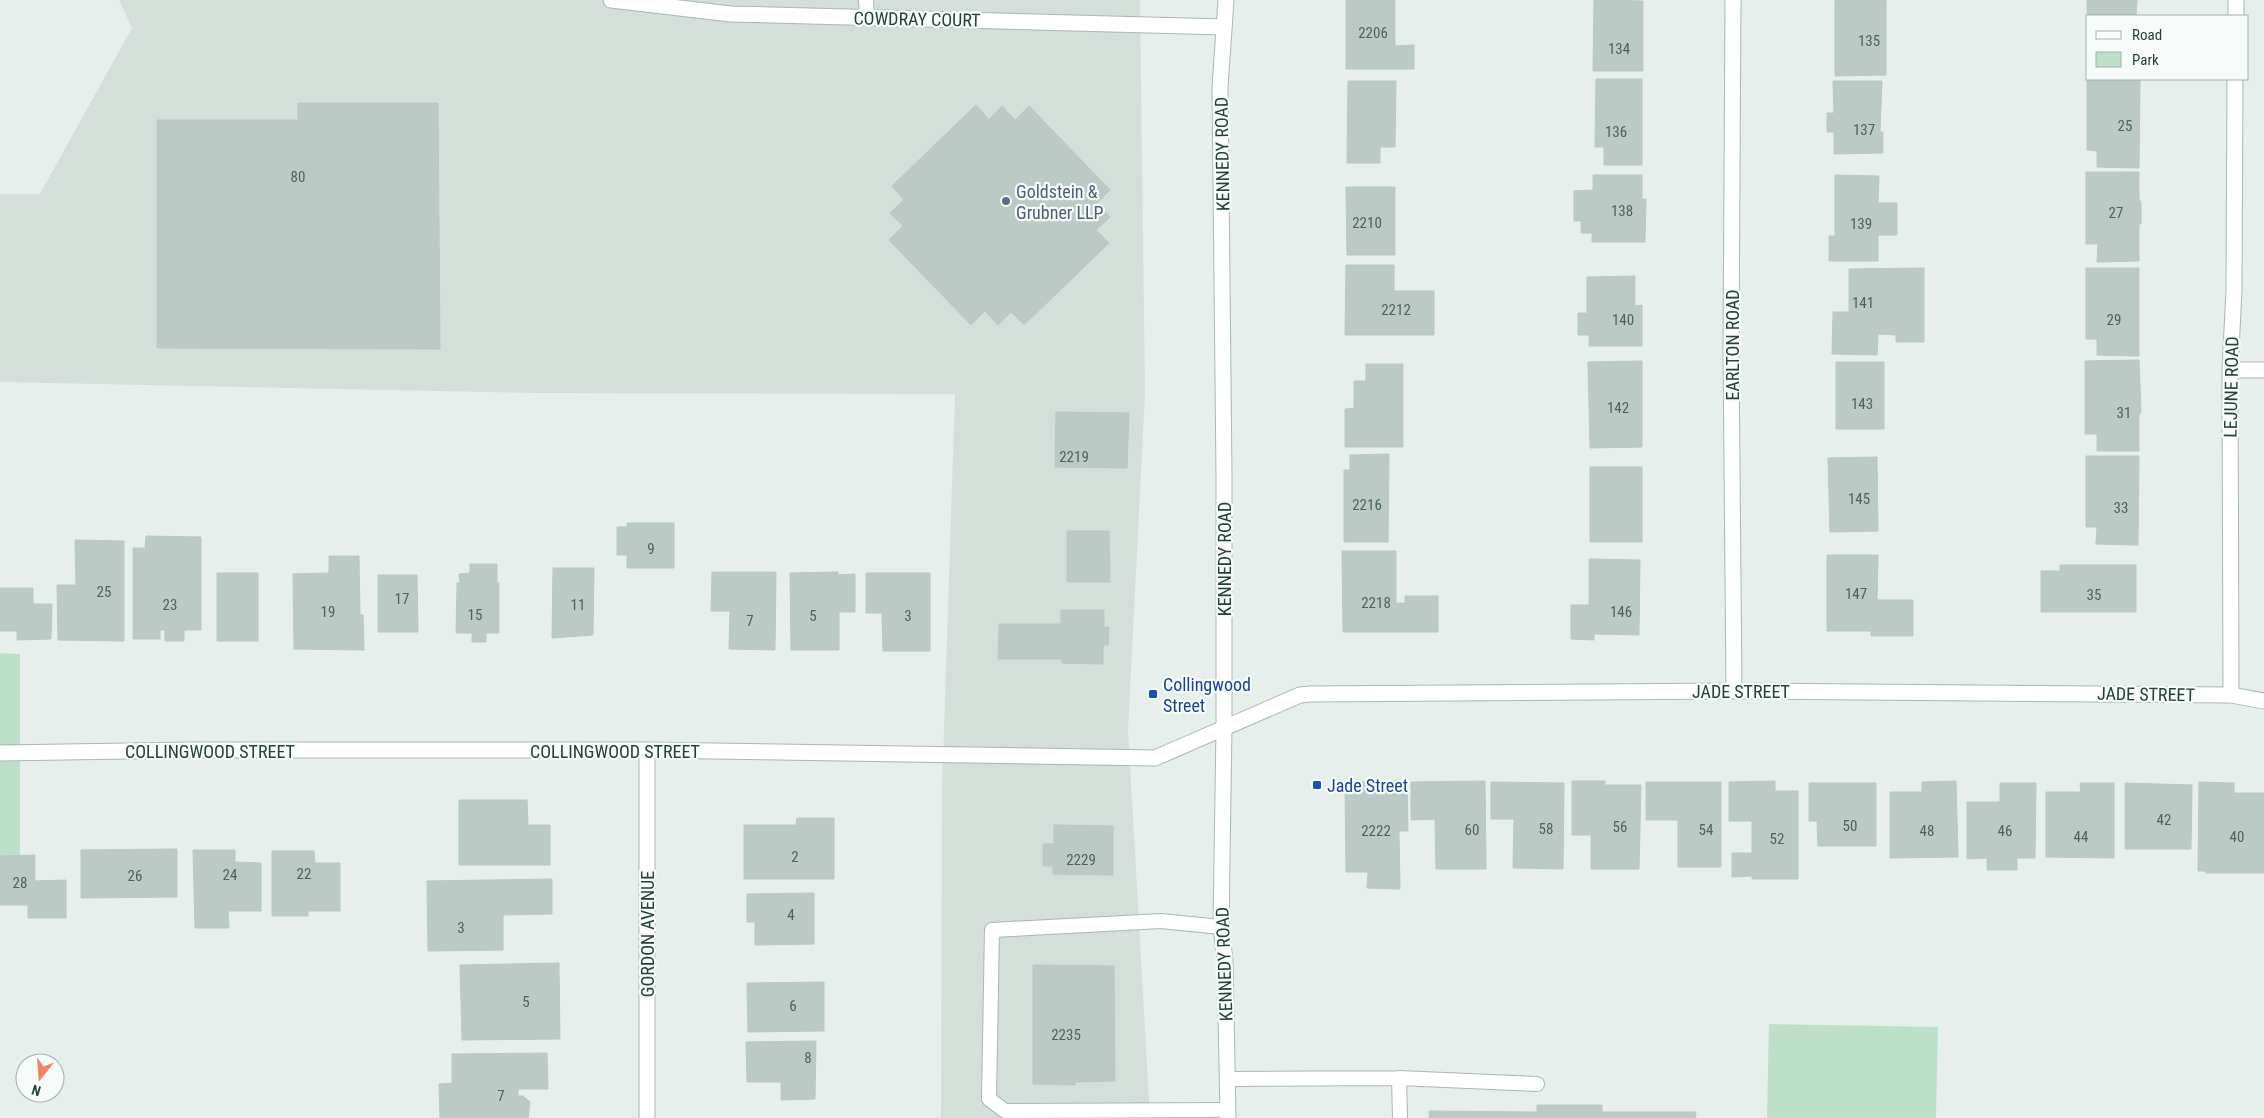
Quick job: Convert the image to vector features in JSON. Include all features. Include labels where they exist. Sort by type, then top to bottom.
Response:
[{"type":"street","name":"COWDRAY COURT","points":[[611,0],[648,2],[730,14],[1148,23],[1224,27]]},
{"type":"street","name":"KENNEDY ROAD","points":[[1226,0],[1220,87],[1223,221],[1224,727],[1221,927],[1226,960],[1228,1114]]},
{"type":"street","name":"EARLTON ROAD","points":[[1733,0],[1731,353],[1734,690]]},
{"type":"street","points":[[2236,0],[2236,15]]},
{"type":"street","name":"LEJUNE ROAD","points":[[2231,695],[2230,370],[2234,290],[2235,80]]},
{"type":"street","points":[[2230,370],[2264,370]]},
{"type":"street","name":"JADE STREET","points":[[1224,727],[1300,695],[1734,690],[2231,695],[2264,701]]},
{"type":"street","name":"COLLINGWOOD STREET","points":[[0,753],[193,750],[647,750],[1155,758],[1224,727]]},
{"type":"street","name":"GORDON AVENUE","points":[[647,750],[647,1118]]},
{"type":"lane","points":[[866,0],[867,18]]},
{"type":"lane","points":[[1221,927],[1161,921],[992,930],[989,1098],[1005,1111],[1228,1114]]},
{"type":"lane","points":[[1399,1078],[1400,1118]]},
{"type":"lane","points":[[1227,1079],[1399,1078],[1537,1084]]},
{"type":"shaded area","points":[[119,0],[1140,0],[1145,395],[1128,729],[1150,1118],[941,1118],[942,790],[955,394],[537,393],[0,382],[0,194],[40,194],[132,28]]},
{"type":"green space","points":[[0,653],[20,654],[20,876],[0,877]]},
{"type":"green space","points":[[1769,1024],[1938,1027],[1936,1118],[1767,1118]]},
{"type":"building","points":[[1346,0],[1395,0],[1395,46],[1414,45],[1414,69],[1346,69]]},
{"type":"building","points":[[1594,0],[1643,1],[1643,71],[1593,71]]},
{"type":"building","points":[[1835,0],[1886,0],[1886,75],[1835,76]]},
{"type":"building","points":[[2087,0],[2137,0],[2136,15],[2087,15]]},
{"type":"building","points":[[1596,79],[1642,79],[1642,165],[1604,165],[1604,147],[1595,147]]},
{"type":"building","points":[[2087,80],[2140,80],[2139,168],[2097,167],[2097,151],[2087,150]]},
{"type":"building","points":[[1348,81],[1396,81],[1395,147],[1380,147],[1380,163],[1347,163]]},
{"type":"building","points":[[1833,81],[1882,81],[1880,132],[1883,132],[1883,153],[1834,154],[1834,132],[1827,132],[1827,113],[1834,113]]},
{"type":"building","points":[[298,103],[438,103],[440,349],[157,348],[157,120],[298,120]]},
{"type":"building","points":[[976,105],[989,120],[1002,106],[1015,120],[1029,106],[1110,190],[1097,203],[1110,217],[1096,230],[1109,243],[1024,325],[1011,312],[998,325],[985,311],[971,325],[889,240],[903,226],[890,213],[904,200],[892,186]]},
{"type":"building","points":[[2086,172],[2139,172],[2141,224],[2139,224],[2139,261],[2097,262],[2098,244],[2086,244]]},
{"type":"building","points":[[1593,175],[1642,175],[1642,199],[1646,199],[1645,242],[1592,242],[1592,233],[1581,233],[1581,221],[1574,221],[1574,191],[1593,190]]},
{"type":"building","points":[[1835,175],[1879,176],[1878,203],[1897,203],[1897,235],[1878,235],[1878,261],[1829,261],[1829,236],[1835,236]]},
{"type":"building","points":[[1346,187],[1395,187],[1395,255],[1347,255]]},
{"type":"building","points":[[1346,265],[1394,265],[1394,291],[1434,291],[1434,335],[1345,335]]},
{"type":"building","points":[[1924,268],[1924,342],[1896,342],[1896,335],[1878,334],[1877,355],[1832,354],[1833,312],[1849,312],[1849,269]]},
{"type":"building","points":[[2086,268],[2139,268],[2139,356],[2097,355],[2097,339],[2086,339]]},
{"type":"building","points":[[1635,276],[1635,306],[1642,305],[1642,346],[1589,346],[1589,335],[1578,335],[1578,313],[1587,313],[1587,277]]},
{"type":"building","points":[[2139,360],[2141,413],[2139,413],[2139,451],[2097,451],[2097,434],[2085,434],[2085,361]]},
{"type":"building","points":[[1642,361],[1642,447],[1590,448],[1588,362]]},
{"type":"building","points":[[1836,362],[1884,362],[1884,429],[1836,429]]},
{"type":"building","points":[[1366,364],[1403,364],[1403,447],[1345,447],[1345,409],[1354,408],[1354,381],[1366,381]]},
{"type":"building","points":[[1056,412],[1129,413],[1127,468],[1055,467]]},
{"type":"building","points":[[1389,454],[1388,542],[1344,542],[1344,470],[1350,470],[1350,455]]},
{"type":"building","points":[[2086,456],[2139,456],[2138,545],[2096,544],[2097,527],[2086,527]]},
{"type":"building","points":[[1877,457],[1878,531],[1830,532],[1828,458]]},
{"type":"building","points":[[1590,467],[1642,467],[1642,542],[1590,542]]},
{"type":"building","points":[[627,523],[674,523],[674,568],[627,568],[627,555],[617,555],[617,527],[627,527]]},
{"type":"building","points":[[1067,531],[1109,531],[1110,582],[1067,582]]},
{"type":"building","points":[[146,536],[201,537],[201,630],[184,630],[184,641],[165,641],[165,630],[160,630],[160,639],[133,639],[133,548],[145,548]]},
{"type":"building","points":[[75,540],[124,541],[124,641],[58,640],[57,585],[76,585]]},
{"type":"building","points":[[1342,551],[1396,551],[1396,603],[1405,603],[1405,596],[1438,596],[1438,632],[1343,632]]},
{"type":"building","points":[[1827,555],[1878,555],[1877,600],[1913,600],[1913,636],[1871,636],[1871,631],[1827,631]]},
{"type":"building","points":[[329,556],[359,556],[360,615],[363,615],[364,650],[294,649],[293,574],[329,573]]},
{"type":"building","points":[[1589,559],[1640,560],[1639,635],[1594,634],[1594,640],[1571,639],[1571,605],[1589,605]]},
{"type":"building","points":[[470,564],[497,564],[499,633],[486,633],[486,642],[472,642],[472,633],[456,633],[457,583],[460,583],[459,574],[470,573]]},
{"type":"building","points":[[2060,565],[2136,565],[2136,612],[2041,612],[2041,571],[2060,571]]},
{"type":"building","points":[[553,568],[594,568],[593,635],[552,638]]},
{"type":"building","points":[[712,572],[776,572],[775,650],[729,649],[730,611],[711,611]]},
{"type":"building","points":[[838,572],[838,575],[855,574],[855,612],[839,612],[839,650],[791,650],[790,573]]},
{"type":"building","points":[[217,573],[258,573],[258,641],[217,641]]},
{"type":"building","points":[[866,573],[930,573],[930,651],[883,651],[882,613],[866,613]]},
{"type":"building","points":[[378,575],[417,575],[418,632],[378,632]]},
{"type":"building","points":[[0,588],[33,588],[33,604],[52,604],[51,639],[17,640],[17,631],[0,631]]},
{"type":"building","points":[[1061,610],[1104,610],[1104,628],[1109,627],[1108,645],[1103,645],[1103,664],[1062,663],[1062,659],[998,659],[999,624],[1061,624]]},
{"type":"building","points":[[1407,781],[1408,831],[1399,831],[1400,889],[1367,888],[1368,872],[1346,872],[1345,782]]},
{"type":"building","points":[[1485,781],[1486,869],[1436,869],[1435,819],[1411,820],[1411,782]]},
{"type":"building","points":[[1572,781],[1605,781],[1605,785],[1641,785],[1639,869],[1591,869],[1591,835],[1572,835]]},
{"type":"building","points":[[1775,781],[1775,791],[1798,791],[1798,879],[1752,879],[1752,876],[1732,877],[1732,853],[1752,853],[1752,821],[1729,821],[1729,782]]},
{"type":"building","points":[[1956,781],[1958,857],[1890,858],[1890,792],[1922,792],[1922,782]]},
{"type":"building","points":[[1491,782],[1564,783],[1563,869],[1513,868],[1514,819],[1491,819]]},
{"type":"building","points":[[1646,782],[1721,782],[1721,867],[1678,867],[1678,820],[1646,820]]},
{"type":"building","points":[[2199,782],[2234,783],[2234,793],[2264,793],[2264,873],[2206,873],[2206,871],[2198,871]]},
{"type":"building","points":[[1809,783],[1876,783],[1876,846],[1818,846],[1817,821],[1809,821]]},
{"type":"building","points":[[2000,783],[2036,783],[2035,858],[2017,858],[2017,870],[1987,870],[1987,858],[1967,859],[1967,802],[2000,802]]},
{"type":"building","points":[[2080,783],[2114,783],[2114,858],[2046,857],[2046,792],[2081,792]]},
{"type":"building","points":[[2125,783],[2192,785],[2191,849],[2125,849]]},
{"type":"building","points":[[459,800],[527,800],[528,825],[550,825],[550,865],[459,865]]},
{"type":"building","points":[[797,818],[834,818],[834,879],[744,879],[744,825],[796,825]]},
{"type":"building","points":[[1054,825],[1113,826],[1113,875],[1053,874],[1053,866],[1043,866],[1043,844],[1054,844]]},
{"type":"building","points":[[177,849],[177,897],[81,898],[81,850]]},
{"type":"building","points":[[193,850],[235,850],[235,862],[261,863],[261,911],[228,911],[229,928],[195,928]]},
{"type":"building","points":[[272,851],[314,851],[315,863],[340,863],[340,911],[308,911],[308,916],[272,916]]},
{"type":"building","points":[[35,855],[35,881],[66,880],[66,918],[28,918],[28,905],[0,905],[0,856]]},
{"type":"building","points":[[552,879],[552,914],[503,915],[503,950],[428,951],[427,881]]},
{"type":"building","points":[[814,893],[814,944],[755,945],[755,922],[747,922],[747,894]]},
{"type":"building","points":[[559,963],[560,1039],[462,1040],[460,965]]},
{"type":"building","points":[[1033,965],[1114,966],[1115,1081],[1075,1082],[1075,1085],[1033,1084]]},
{"type":"building","points":[[824,982],[824,1031],[748,1032],[747,983]]},
{"type":"building","points":[[816,1041],[815,1099],[781,1100],[781,1082],[747,1082],[746,1042]]},
{"type":"building","points":[[547,1053],[548,1089],[518,1089],[518,1096],[523,1096],[530,1102],[528,1118],[440,1118],[439,1084],[452,1083],[452,1054]]},
{"type":"building","points":[[1537,1105],[1602,1105],[1602,1112],[1696,1112],[1695,1118],[1429,1118],[1429,1111],[1537,1112]]},
{"type":"place","name":"Goldstein & Grubner LLP","points":[[1006,201]]},
{"type":"place","name":"Collingwood Street","points":[[1153,694]]},
{"type":"place","name":"Jade Street","points":[[1317,785]]}]
